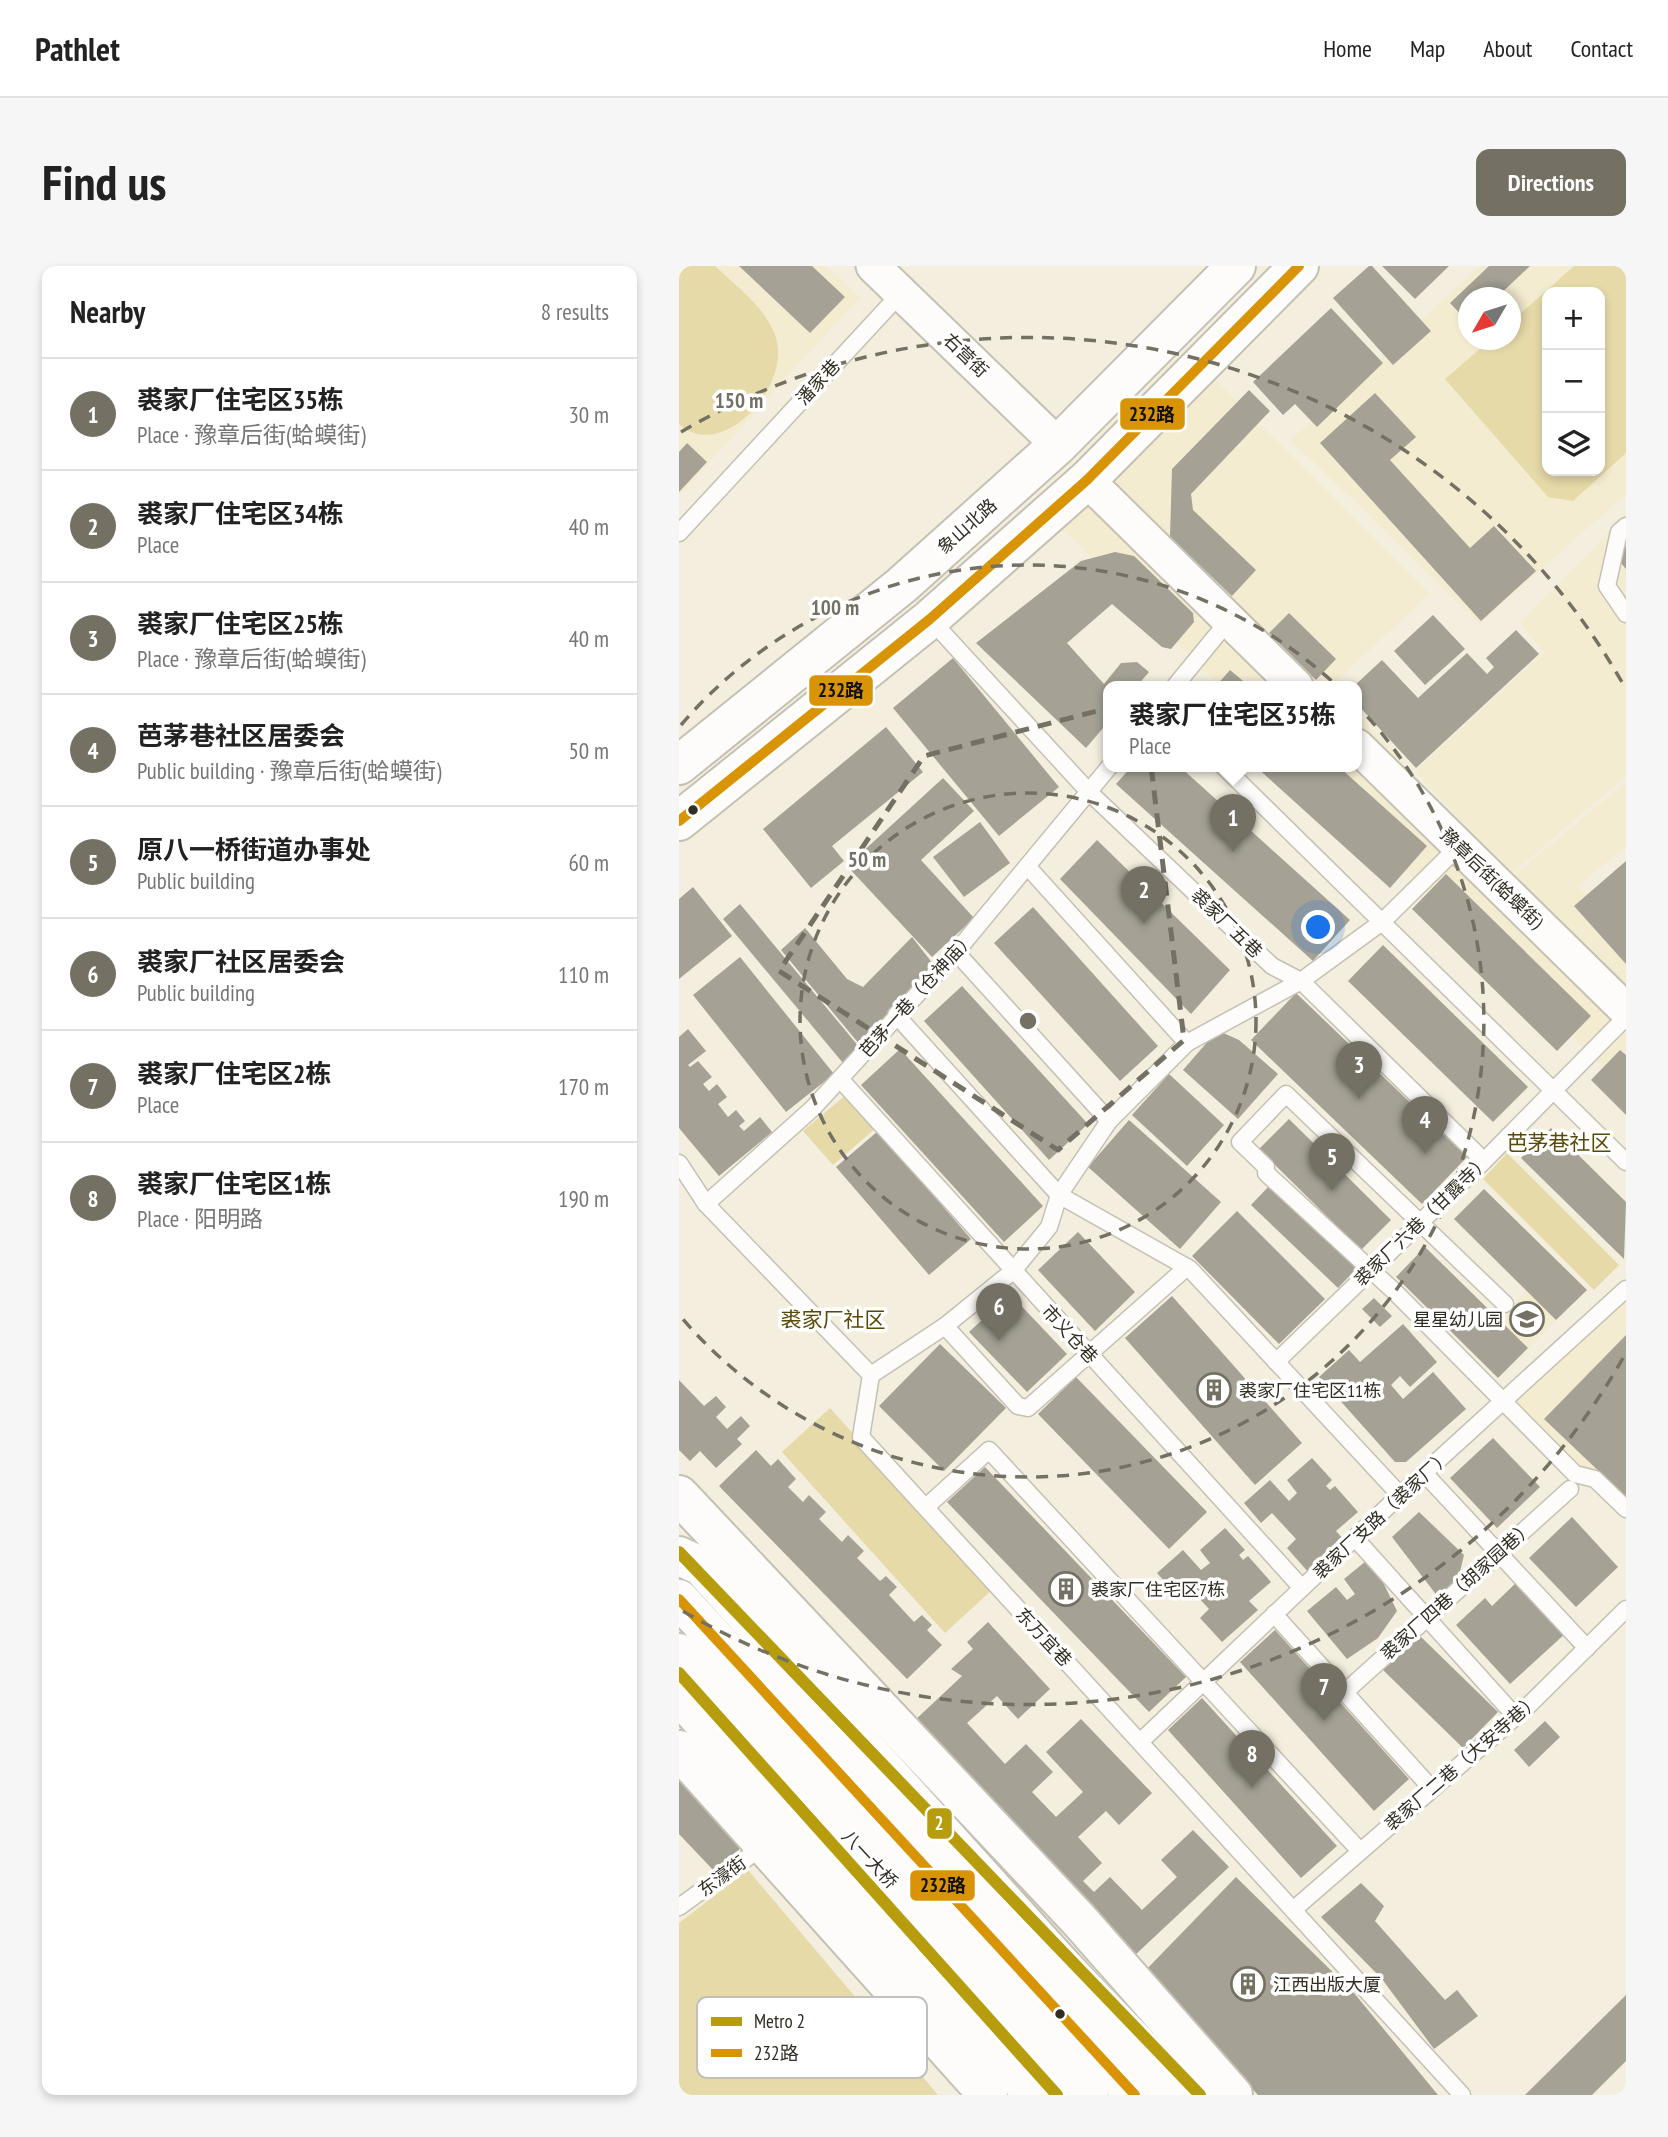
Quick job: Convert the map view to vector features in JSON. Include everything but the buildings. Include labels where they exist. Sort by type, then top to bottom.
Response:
[{"type":"main road","name":"象山北路","points":[[679,765],[902,585],[1058,445],[1236,266]]},
{"type":"main road","points":[[679,821],[930,620],[1087,481],[1299,266]]},
{"type":"main road","points":[[679,1495],[1079,1920],[1233,2095]]},
{"type":"main road","points":[[679,1556],[701,1566],[1179,2095]]},
{"type":"main road","name":"八一大桥","points":[[679,1598],[1135,2095]]},
{"type":"main road","name":"八一大桥","points":[[679,1653],[1089,2095]]},
{"type":"main road","points":[[679,1695],[1034,2095]]},
{"type":"main road","points":[[679,1750],[901,1997]]},
{"type":"main road","points":[[927,2027],[988,2095]]},
{"type":"street","name":"右营街","points":[[873,266],[1058,445]]},
{"type":"street","points":[[1087,481],[1291,681]]},
{"type":"street","name":"豫章后街(蛤蟆街)","points":[[1362,751],[1626,1010]]},
{"type":"lane","name":"潘家巷","points":[[679,533],[901,293]]},
{"type":"lane","points":[[1626,526],[1619,532],[1607,586],[1626,614]]},
{"type":"lane","name":"裘家厂五巷","points":[[930,620],[1089,792],[1272,966],[1301,981],[1477,1154]]},
{"type":"lane","points":[[1179,681],[1229,620]]},
{"type":"lane","name":"芭茅一巷（仓神庙）","points":[[706,1205],[813,1108],[840,1079],[956,952],[1105,772]]},
{"type":"lane","points":[[1229,772],[1626,1162]]},
{"type":"lane","points":[[679,1163],[706,1205],[871,1375],[945,1326],[1013,1271],[1049,1227],[1059,1195],[1109,1121],[1187,1043],[1301,981],[1382,922],[1459,846]]},
{"type":"lane","points":[[1027,866],[1187,1043]]},
{"type":"lane","points":[[956,952],[1109,1121]]},
{"type":"lane","points":[[897,1015],[1059,1195],[1187,1267],[1400,1494]]},
{"type":"lane","name":"裘家厂六巷（甘露寺）","points":[[1276,1362],[1626,1017]]},
{"type":"lane","name":"市义仓巷","points":[[840,1079],[1302,1588]]},
{"type":"lane","points":[[1504,1304],[1286,1094],[1240,1142],[1575,1474],[1595,1479],[1626,1509]]},
{"type":"lane","points":[[945,1326],[1018,1406],[1028,1408],[1187,1267]]},
{"type":"lane","name":"裘家厂支路（裘家厂）","points":[[1140,1742],[1400,1494],[1505,1402],[1626,1289]]},
{"type":"lane","name":"东万宜巷","points":[[871,1375],[862,1437],[1462,2095]]},
{"type":"lane","points":[[926,1507],[989,1450],[1360,1851]]},
{"type":"lane","points":[[1424,1474],[1587,1648]]},
{"type":"lane","name":"裘家厂四巷（胡家园巷）","points":[[1345,1692],[1570,1489]]},
{"type":"lane","points":[[1355,1538],[1516,1717]]},
{"type":"lane","name":"裘家厂二巷（大安寺巷）","points":[[1293,1910],[1516,1717],[1626,1609]]},
{"type":"lane","points":[[1275,1614],[1432,1789]]},
{"type":"lane","name":"东濠街","points":[[679,1907],[765,1845]]},
{"type":"highlighted area","points":[[1143,699],[1184,1040],[1058,1150],[779,971],[924,756]]},
{"type":"shaded area","points":[[679,266],[826,266],[860,297],[679,496]]},
{"type":"shaded area","points":[[679,266],[715,266],[757,306],[775,335],[778,355],[774,375],[764,395],[750,413],[733,426],[715,434],[696,434],[679,424]]},
{"type":"shaded area","points":[[1480,266],[1626,266],[1626,494],[1480,624],[1291,440]]},
{"type":"shaded area","points":[[1574,266],[1626,266],[1626,453],[1605,472],[1605,287],[1550,287]]},
{"type":"shaded area","points":[[1542,294],[1542,476],[1601,476],[1573,501],[1548,497],[1445,379],[1478,350],[1521,350],[1521,313]]},
{"type":"shaded area","points":[[1191,355],[1429,593],[1337,681],[1215,681],[1036,503]]},
{"type":"shaded area","points":[[1626,514],[1626,776],[1510,875],[1415,771],[1544,652],[1520,623]]},
{"type":"shaded area","points":[[1362,719],[1511,878],[1626,782],[1626,846],[1578,886],[1626,933],[1626,1090],[1307,772],[1362,772]]},
{"type":"shaded area","points":[[847,1094],[876,1128],[833,1165],[803,1131]]},
{"type":"shaded area","points":[[1507,1153],[1619,1265],[1594,1290],[1483,1179]]},
{"type":"shaded area","name":"星星幼儿园","points":[[1526,1290],[1556,1320],[1528,1348],[1498,1319]]},
{"type":"shaded area","points":[[1626,1300],[1626,1516],[1513,1404]]},
{"type":"shaded area","points":[[830,1408],[993,1589],[945,1633],[782,1452]]},
{"type":"shaded area","points":[[748,1870],[855,1997],[697,1997],[697,2078],[924,2078],[938,2095],[679,2095],[679,1923]]},
{"type":"metro line","name":"2","points":[[679,1552],[1200,2095]]},
{"type":"metro line","name":"2","points":[[679,1673],[1057,2095]]},
{"type":"transit line","name":"232路","points":[[679,821],[930,619],[1087,480],[1299,266]]},
{"type":"transit line","name":"232路","points":[[679,1599],[1135,2095]]},
{"type":"place","name":"裘家厂住宅区35栋","points":[[1233,852]]},
{"type":"place","name":"裘家厂住宅区34栋","points":[[1144,924]]},
{"type":"place","name":"裘家厂住宅区25栋","points":[[1359,1099]]},
{"type":"place","name":"芭茅巷社区居委会","points":[[1425,1154]]},
{"type":"place","name":"原八一桥街道办事处","points":[[1332,1191]]},
{"type":"place","name":"星星幼儿园","points":[[1527,1319]]},
{"type":"place","name":"裘家厂社区居委会","points":[[999,1341]]},
{"type":"place","name":"裘家厂住宅区11栋","points":[[1214,1390]]},
{"type":"place","name":"裘家厂住宅区7栋","points":[[1066,1589]]},
{"type":"place","name":"裘家厂住宅区2栋","points":[[1324,1721]]},
{"type":"place","name":"裘家厂住宅区1栋","points":[[1252,1788]]},
{"type":"place","name":"江西出版大厦","points":[[1248,1984]]},
{"type":"district","name":"芭茅巷社区","points":[[1559,1142]]},
{"type":"district","name":"裘家厂社区","points":[[833,1319]]}]
